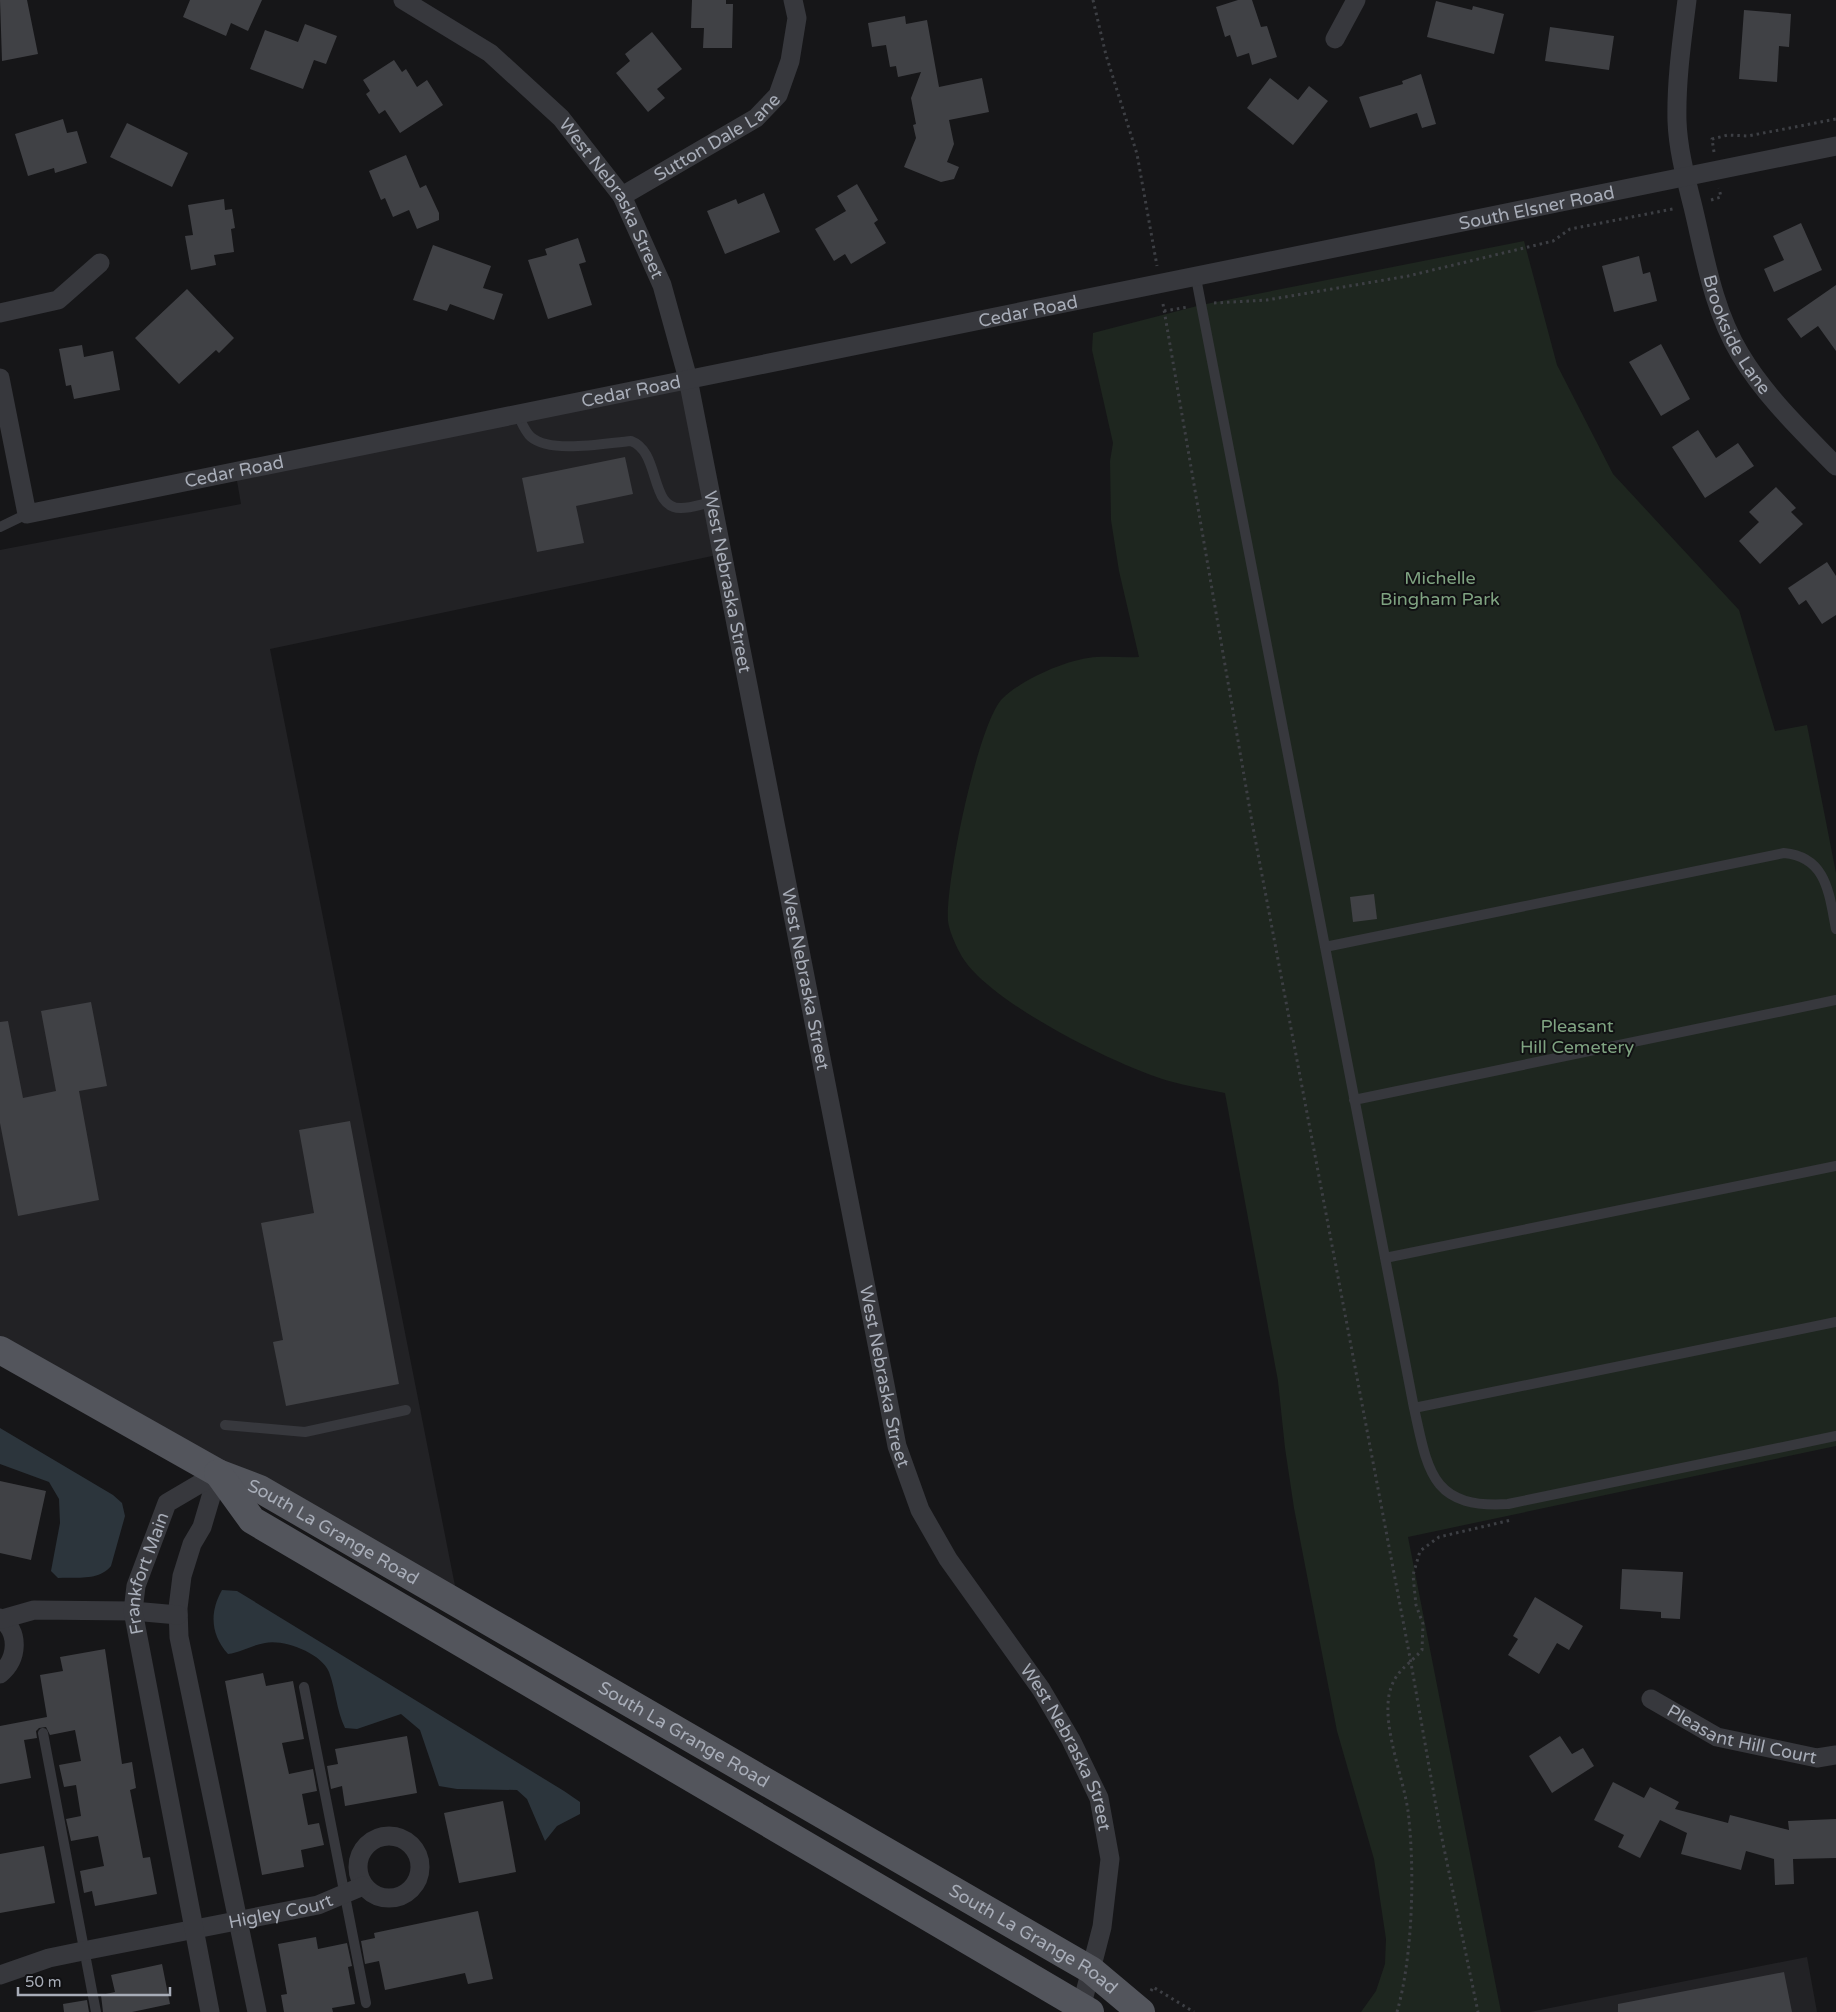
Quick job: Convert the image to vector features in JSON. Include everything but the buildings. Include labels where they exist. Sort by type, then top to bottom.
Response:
[{"type":"main road","name":"South La Grange Road","points":[[0,1350],[218,1473],[260,1489],[1091,1970],[1145,2004]]},
{"type":"main road","name":"South La Grange Road","points":[[218,1473],[252,1520],[1084,2010]]},
{"type":"street","name":"West Nebraska Street","points":[[403,0],[490,53],[561,118],[622,196],[662,286],[688,379],[897,1446],[920,1510],[939,1543],[1041,1688],[1071,1740],[1099,1798],[1110,1859],[1102,1927],[1091,1970],[1084,2010]]},
{"type":"street","name":"Sutton Dale Lane","points":[[622,196],[756,118],[778,95],[790,61],[797,18],[794,0]]},
{"type":"street","points":[[1335,39],[1356,0]]},
{"type":"street","name":"Brookside Lane","points":[[1687,0],[1680,53],[1677,122],[1685,178],[1709,279],[1724,325],[1740,354],[1762,386],[1836,466]]},
{"type":"street","name":"South Elsner Road","points":[[1236,270],[1836,146]]},
{"type":"street","points":[[0,313],[58,300],[100,263]]},
{"type":"street","name":"Cedar Road","points":[[27,514],[517,413],[1236,270]]},
{"type":"street","points":[[0,378],[27,514]]},
{"type":"street","name":"Frankfort Main","points":[[210,2012],[133,1611],[136,1586],[167,1503],[218,1473]]},
{"type":"street","name":"Frankfort Main","points":[[218,1473],[202,1527],[192,1544],[182,1576],[178,1615],[180,1637],[240,1920],[257,2012]]},
{"type":"street","points":[[0,1674],[12,1660],[15,1649],[14,1638],[1,1619],[34,1610],[133,1611],[178,1615]]},
{"type":"street","name":"Pleasant Hill Court","points":[[1651,1699],[1717,1737],[1817,1758],[1836,1755]]},
{"type":"street","name":"Higley Court","points":[[0,1975],[49,1958],[83,1950],[318,1905],[363,1886]]},
{"type":"lane","points":[[1196,278],[1384,1258],[1414,1408],[1426,1459],[1433,1476],[1442,1488],[1454,1497],[1488,1505],[1508,1504],[1836,1436]]},
{"type":"lane","points":[[517,413],[529,436],[538,442],[561,446],[631,441],[640,445],[648,455],[657,487],[663,500],[680,508],[712,502]]},
{"type":"lane","points":[[0,528],[27,514]]},
{"type":"lane","points":[[1325,948],[1784,853],[1797,854],[1807,859],[1823,877],[1829,891],[1836,929]]},
{"type":"lane","points":[[1354,1100],[1836,1000]]},
{"type":"lane","points":[[1384,1258],[1836,1166]]},
{"type":"lane","points":[[1414,1408],[1836,1322]]},
{"type":"lane","points":[[225,1425],[305,1432],[406,1410]]},
{"type":"lane","points":[[304,1687],[366,2003]]},
{"type":"lane","points":[[43,1733],[96,2012]]},
{"type":"path","points":[[1093,0],[1106,55],[1137,154],[1252,822],[1411,1662],[1440,1829],[1478,2012]]},
{"type":"path","points":[[1397,2012],[1403,1992],[1412,1895],[1408,1811],[1390,1728],[1389,1696],[1395,1676],[1422,1650],[1423,1624],[1416,1605],[1413,1575],[1420,1551],[1439,1537],[1518,1519]]},
{"type":"path","points":[[1145,2004],[1152,1987],[1194,2012]]},
{"type":"shaded area","points":[[684,385],[717,555],[270,649],[457,1596],[0,1341],[0,550],[241,504],[236,475]]},
{"type":"shaded area","points":[[0,1428],[113,1495],[122,1503],[125,1516],[111,1566],[106,1571],[94,1576],[58,1578],[51,1571],[60,1523],[59,1499],[49,1482],[0,1464]]},
{"type":"shaded area","points":[[222,1590],[237,1591],[564,1791],[580,1802],[580,1814],[557,1826],[545,1841],[527,1799],[517,1790],[457,1789],[439,1786],[420,1730],[401,1714],[357,1729],[345,1728],[329,1672],[325,1665],[310,1653],[291,1645],[273,1642],[228,1654],[218,1639],[214,1624],[215,1607]]},
{"type":"shaded area","points":[[1807,1957],[1817,2012],[1530,2012]]},
{"type":"green space","points":[[1524,241],[1557,365],[1613,474],[1739,610],[1775,731],[1807,725],[1836,873],[1836,1446],[1408,1537],[1501,2012],[1361,2012],[1376,1991],[1385,1964],[1386,1939],[1374,1859],[1337,1731],[1294,1508],[1278,1381],[1225,1093],[1169,1081],[1118,1062],[1054,1029],[995,991],[974,971],[960,953],[952,937],[948,921],[948,902],[957,841],[974,770],[983,739],[993,714],[1002,699],[1021,684],[1060,665],[1086,658],[1139,657],[1119,571],[1111,520],[1110,461],[1113,443],[1092,350],[1093,333],[1201,305]]},
{"type":"park label","name":"Michelle Bingham Park","points":[[1440,588]]},
{"type":"park label","name":"Pleasant Hill Cemetery","points":[[1577,1036]]}]
